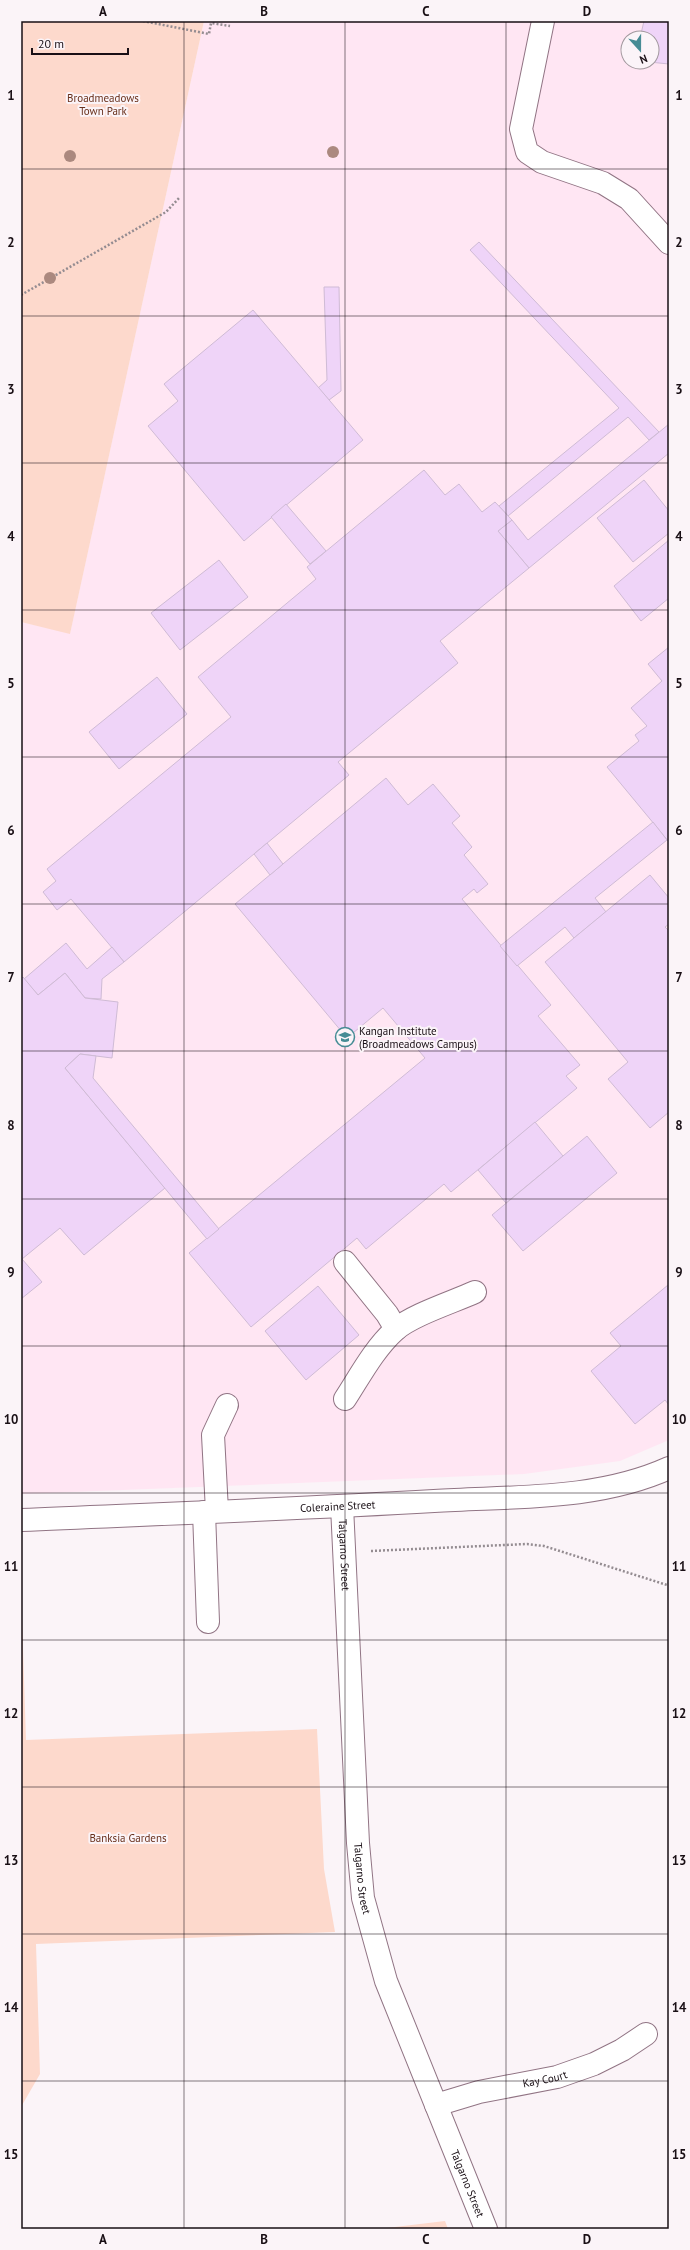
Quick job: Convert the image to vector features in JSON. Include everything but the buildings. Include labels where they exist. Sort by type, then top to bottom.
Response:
[{"type":"street","points":[[543,21],[521,129],[527,152],[542,162],[604,183],[629,199],[669,243]]},
{"type":"street","points":[[345,1262],[387,1314],[396,1329]]},
{"type":"street","points":[[345,1399],[378,1348],[396,1329],[416,1318],[475,1292]]},
{"type":"street","points":[[208,1622],[213,1435],[227,1405]]},
{"type":"street","name":"Coleraine Street","points":[[21,1520],[342,1506],[586,1492],[661,1472]]},
{"type":"street","name":"Talgarno Street","points":[[342,1506],[358,1843],[363,1898],[386,1981],[486,2229]]},
{"type":"street","name":"Kay Court","points":[[436,2105],[479,2092],[557,2077],[594,2064],[622,2050],[646,2034]]},
{"type":"path","points":[[143,21],[209,34],[211,23],[230,26]]},
{"type":"path","points":[[21,295],[166,212],[180,197]]},
{"type":"path","points":[[344,1552],[527,1544],[544,1546],[667,1585],[669,1583]]},
{"type":"shaded area","name":"Kangan Institute (Broadmeadows Campus)","points":[[204,21],[669,21],[669,1440],[620,1461],[524,1474],[21,1494],[21,622],[70,633]]},
{"type":"green space","name":"Broadmeadows Town Park","points":[[21,21],[204,21],[70,634],[21,622]]},
{"type":"green space","name":"Banksia Gardens","points":[[21,1588],[26,1740],[317,1729],[324,1869],[335,1932],[36,1944],[40,2074],[21,2107]]},
{"type":"green space","points":[[445,2221],[448,2229],[378,2229]]},
{"type":"place","name":"Kangan Institute (Broadmeadows Campus)","points":[[345,1037]]}]
